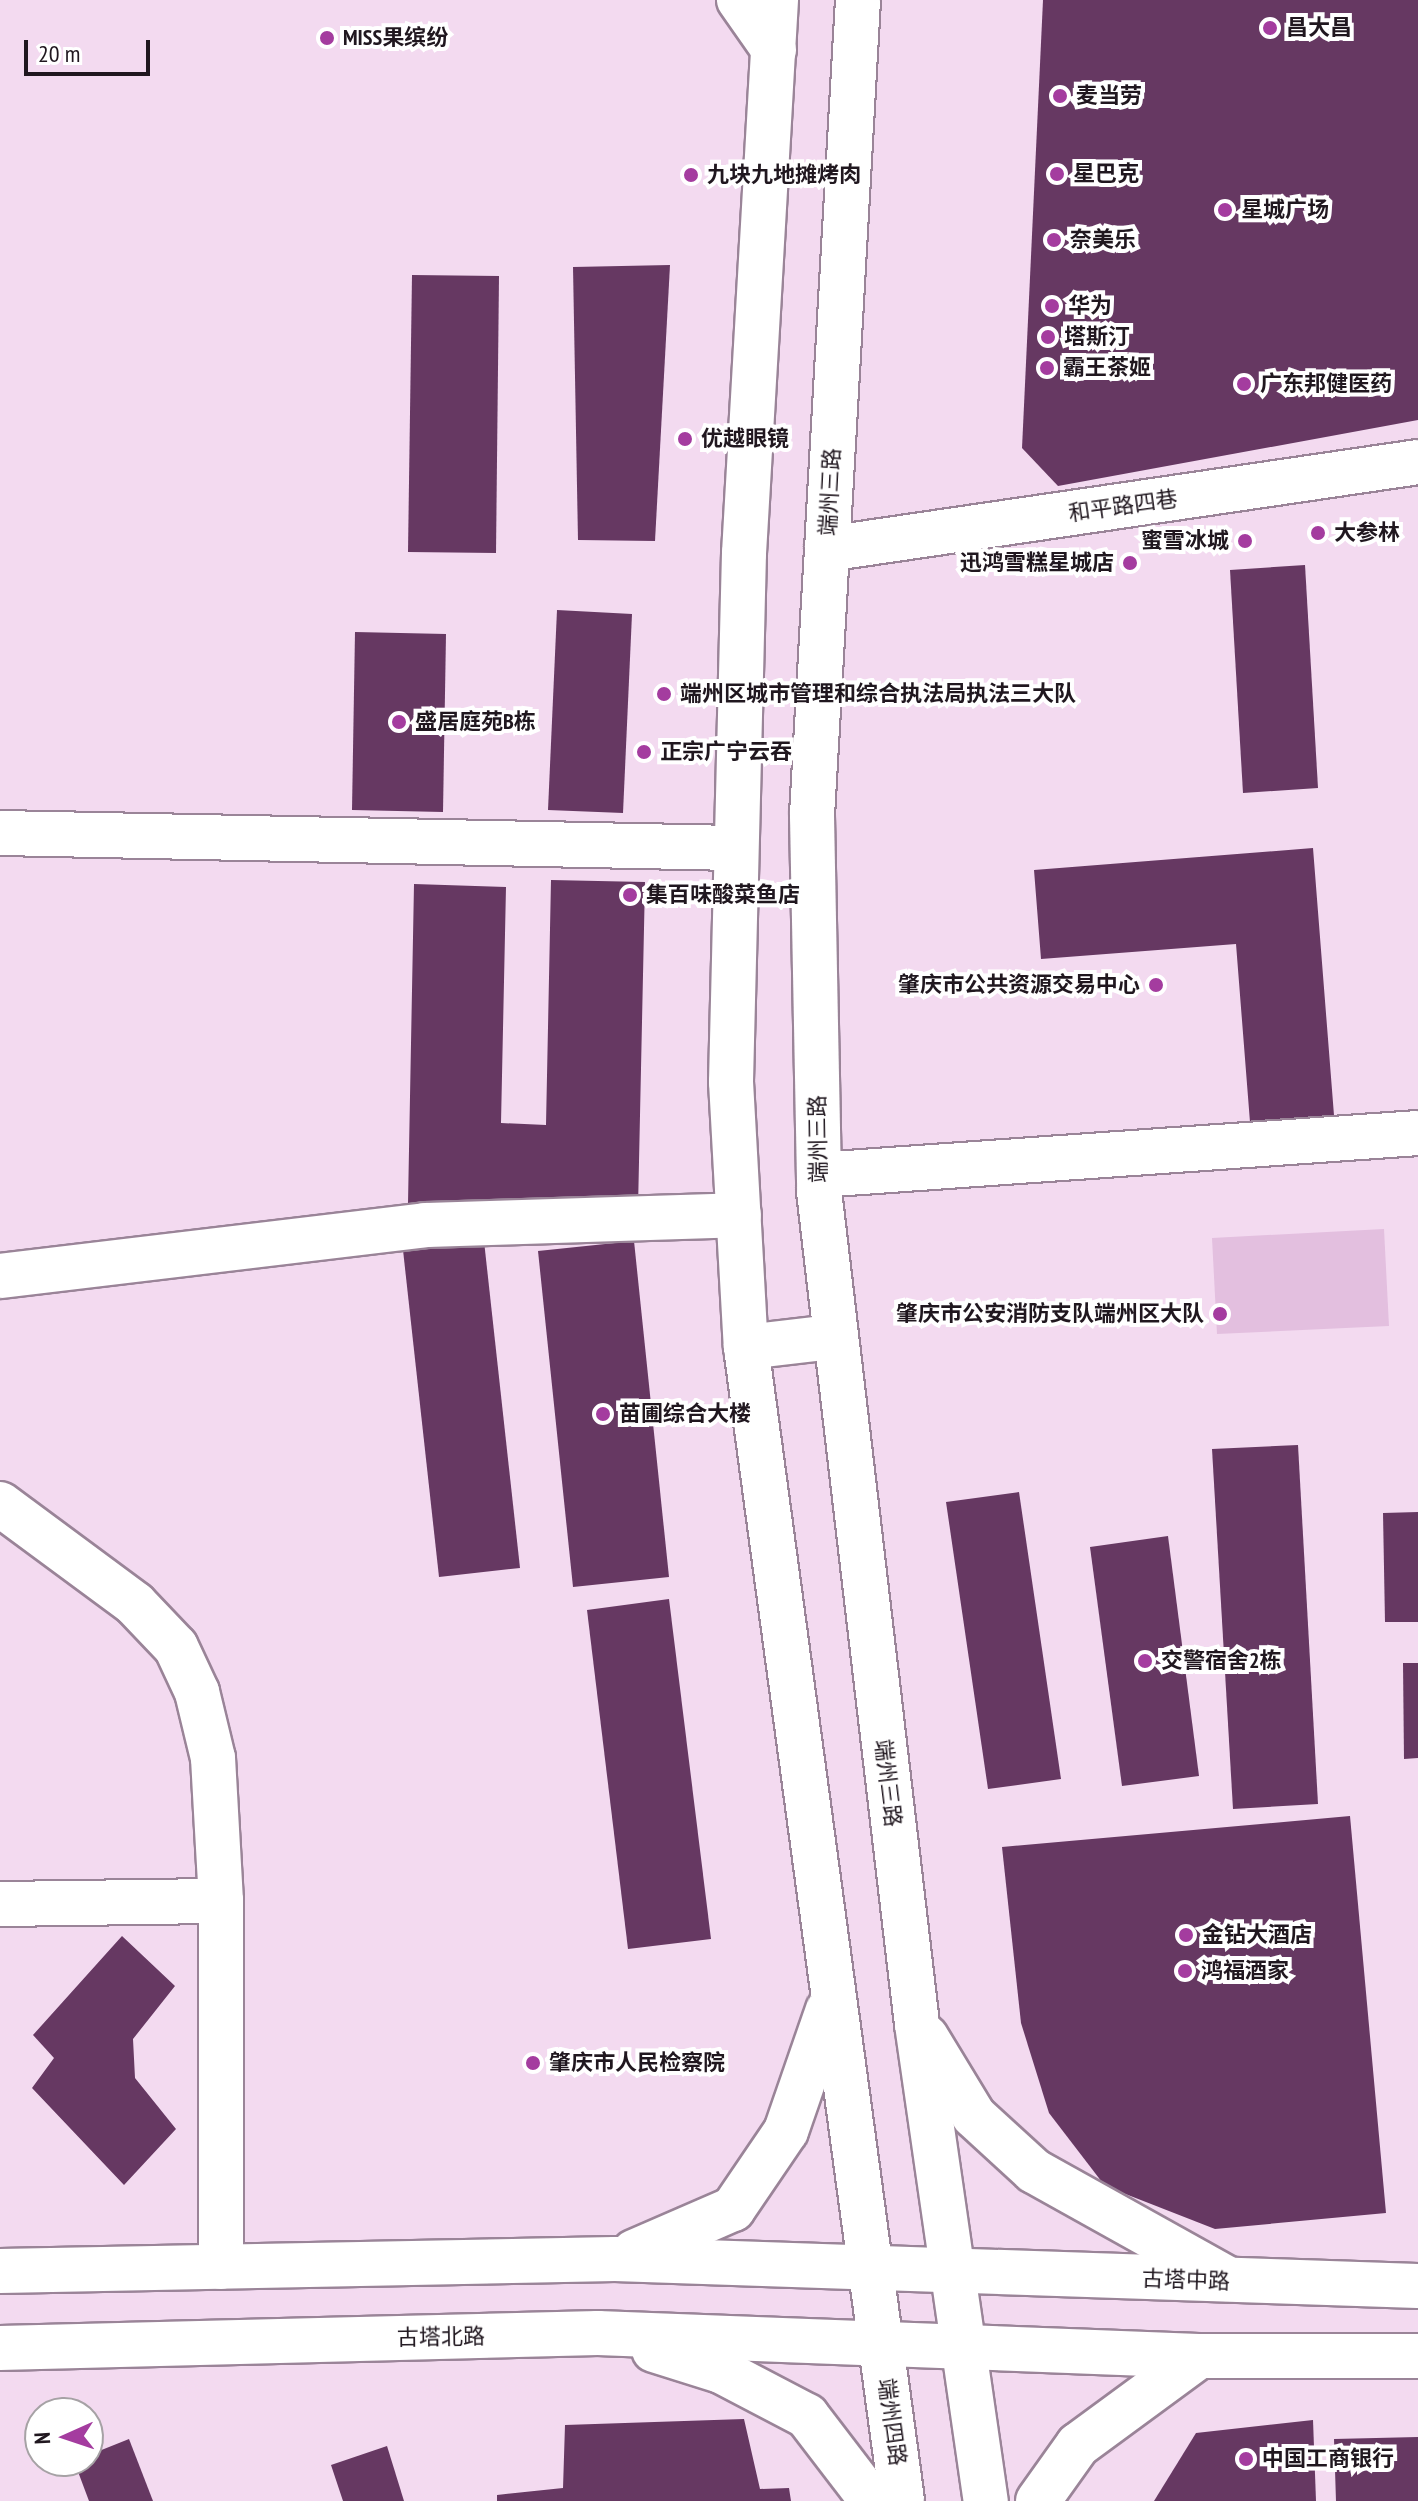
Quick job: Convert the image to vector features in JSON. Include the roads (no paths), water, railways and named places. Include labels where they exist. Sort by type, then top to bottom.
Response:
[{"type":"main road","points":[[739,0],[774,50]]},
{"type":"main road","points":[[0,2271],[615,2259],[872,2269],[746,1347],[739,1215],[733,848],[776,0]]},
{"type":"main road","name":"端州三路","points":[[858,0],[812,816],[819,1175],[832,1337],[917,2024],[964,2347]]},
{"type":"main road","name":"和平路四巷","points":[[827,549],[1418,462]]},
{"type":"main road","points":[[0,833],[733,848]]},
{"type":"main road","points":[[819,1175],[1418,1133]]},
{"type":"main road","points":[[0,1276],[425,1225],[739,1215]]},
{"type":"main road","points":[[746,1347],[832,1337]]},
{"type":"main road","points":[[0,1504],[135,1604],[176,1647],[197,1692],[213,1758],[221,1901],[221,2267]]},
{"type":"main road","points":[[0,1904],[221,1901]]},
{"type":"main road","points":[[615,2259],[733,2209],[786,2131],[810,2076],[834,1988]]},
{"type":"main road","points":[[917,2024],[974,2116],[1034,2171],[1233,2282]]},
{"type":"main road","name":"古塔中路","points":[[872,2269],[1418,2286]]},
{"type":"main road","name":"端州四路","points":[[872,2269],[902,2501]]},
{"type":"main road","points":[[598,2333],[721,2371],[807,2416],[872,2501]]},
{"type":"main road","name":"古塔北路","points":[[0,2348],[598,2333],[964,2347]]},
{"type":"main road","points":[[986,2501],[964,2347],[1199,2356],[1418,2356]]},
{"type":"main road","points":[[1038,2501],[1078,2445],[1199,2356]]},
{"type":"place","name":"昌大昌","points":[[1270,28]]},
{"type":"place","name":"MISS果缤纷","points":[[327,38]]},
{"type":"place","name":"麦当劳","points":[[1060,96]]},
{"type":"place","name":"星巴克","points":[[1057,174]]},
{"type":"place","name":"九块九地摊烤肉","points":[[691,175]]},
{"type":"place","name":"星城广场","points":[[1225,210]]},
{"type":"place","name":"奈美乐","points":[[1054,240]]},
{"type":"place","name":"华为","points":[[1052,306]]},
{"type":"place","name":"塔斯汀","points":[[1048,337]]},
{"type":"place","name":"霸王茶姬","points":[[1047,368]]},
{"type":"place","name":"广东邦健医药","points":[[1244,384]]},
{"type":"place","name":"优越眼镜","points":[[685,439]]},
{"type":"place","name":"大参林","points":[[1318,533]]},
{"type":"place","name":"蜜雪冰城","points":[[1245,541]]},
{"type":"place","name":"迅鸿雪糕星城店","points":[[1130,563]]},
{"type":"place","name":"端州区城市管理和综合执法局执法三大队","points":[[664,694]]},
{"type":"place","name":"盛居庭苑B栋","points":[[399,722]]},
{"type":"place","name":"正宗广宁云吞","points":[[644,752]]},
{"type":"place","name":"集百味酸菜鱼店","points":[[630,895]]},
{"type":"place","name":"肇庆市公共资源交易中心","points":[[1156,985]]},
{"type":"place","name":"肇庆市公安消防支队端州区大队","points":[[1220,1314]]},
{"type":"place","name":"苗圃综合大楼","points":[[603,1414]]},
{"type":"place","name":"交警宿舍2栋","points":[[1145,1661]]},
{"type":"place","name":"金钻大酒店","points":[[1186,1935]]},
{"type":"place","name":"鸿福酒家","points":[[1185,1971]]},
{"type":"place","name":"肇庆市人民检察院","points":[[533,2063]]},
{"type":"place","name":"中国工商银行","points":[[1246,2459]]}]
